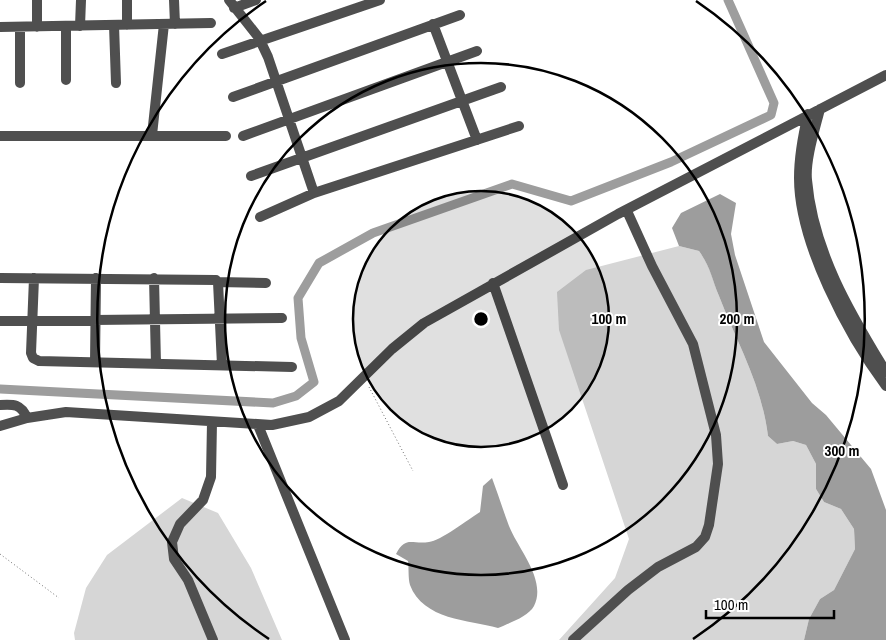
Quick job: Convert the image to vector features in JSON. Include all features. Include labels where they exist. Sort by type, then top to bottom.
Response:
[{"type":"street","points":[[37,0],[37,26]]},
{"type":"street","points":[[80,26],[81,0]]},
{"type":"street","points":[[127,0],[128,25]]},
{"type":"street","points":[[152,135],[174,0]]},
{"type":"street","points":[[256,0],[231,4],[261,42],[276,80],[314,193]]},
{"type":"street","points":[[222,54],[380,0]]},
{"type":"street","points":[[233,97],[460,15]]},
{"type":"street","points":[[0,27],[211,23]]},
{"type":"street","points":[[433,24],[476,140]]},
{"type":"street","points":[[114,25],[116,83]]},
{"type":"street","points":[[66,26],[66,80]]},
{"type":"street","points":[[20,27],[20,83]]},
{"type":"street","points":[[243,136],[477,51]]},
{"type":"street","points":[[0,426],[27,418],[66,412],[272,425],[310,417],[326,410],[339,401],[424,322],[627,211],[886,74]]},
{"type":"street","points":[[251,176],[501,87]]},
{"type":"street","points":[[820,109],[807,178],[814,219],[825,258],[846,305],[886,372]]},
{"type":"street","points":[[808,114],[802,140],[799,179],[805,219],[817,260],[839,308],[886,386]]},
{"type":"street","points":[[260,217],[314,193],[520,126]]},
{"type":"street","points":[[0,136],[226,136]]},
{"type":"street","points":[[573,640],[628,590],[658,567],[696,547],[705,537],[709,525],[718,464],[716,435],[694,344],[652,266],[627,211]]},
{"type":"street","points":[[0,278],[211,278],[218,282],[266,283]]},
{"type":"street","points":[[34,278],[31,353],[33,358],[39,361],[292,367]]},
{"type":"street","points":[[96,278],[94,320],[96,362]]},
{"type":"street","points":[[154,278],[156,364]]},
{"type":"street","points":[[218,282],[222,365]]},
{"type":"street","points":[[493,283],[562,485]]},
{"type":"street","points":[[0,321],[282,318]]},
{"type":"street","points":[[0,405],[18,406],[22,408],[27,418]]},
{"type":"street","points":[[212,422],[211,478],[203,500],[180,524],[172,542],[174,559],[188,580],[213,640]]},
{"type":"street","points":[[258,424],[345,640]]},
{"type":"path","points":[[364,377],[413,471]]},
{"type":"path","points":[[0,554],[59,598]]},
{"type":"shaded area","points":[[720,194],[736,203],[731,234],[735,255],[764,342],[812,403],[826,415],[871,469],[886,510],[886,640],[804,640],[809,619],[820,599],[834,590],[855,549],[854,529],[841,509],[824,502],[816,489],[816,464],[806,445],[793,441],[777,444],[768,436],[765,417],[755,382],[703,257],[699,251],[679,246],[672,228],[681,213]]},
{"type":"shaded area","points":[[679,246],[699,251],[709,268],[755,382],[765,417],[768,436],[777,444],[793,441],[806,445],[816,464],[816,489],[824,502],[841,509],[854,529],[855,549],[834,590],[820,599],[809,619],[804,640],[559,640],[615,578],[629,539],[559,330],[557,292],[586,270]]},
{"type":"shaded area","points":[[492,478],[509,526],[530,565],[537,586],[537,596],[531,610],[518,619],[498,628],[448,617],[425,605],[416,597],[410,585],[408,561],[396,554],[406,543],[434,541],[480,512],[483,486]]},
{"type":"shaded area","points":[[182,498],[218,513],[251,568],[282,640],[75,640],[74,633],[86,588],[107,555]]},
{"type":"waterway","points":[[0,389],[273,403],[296,396],[314,382],[301,338],[298,298],[319,263],[373,233],[512,184],[571,201],[671,162],[771,115],[774,103],[728,0]]}]
